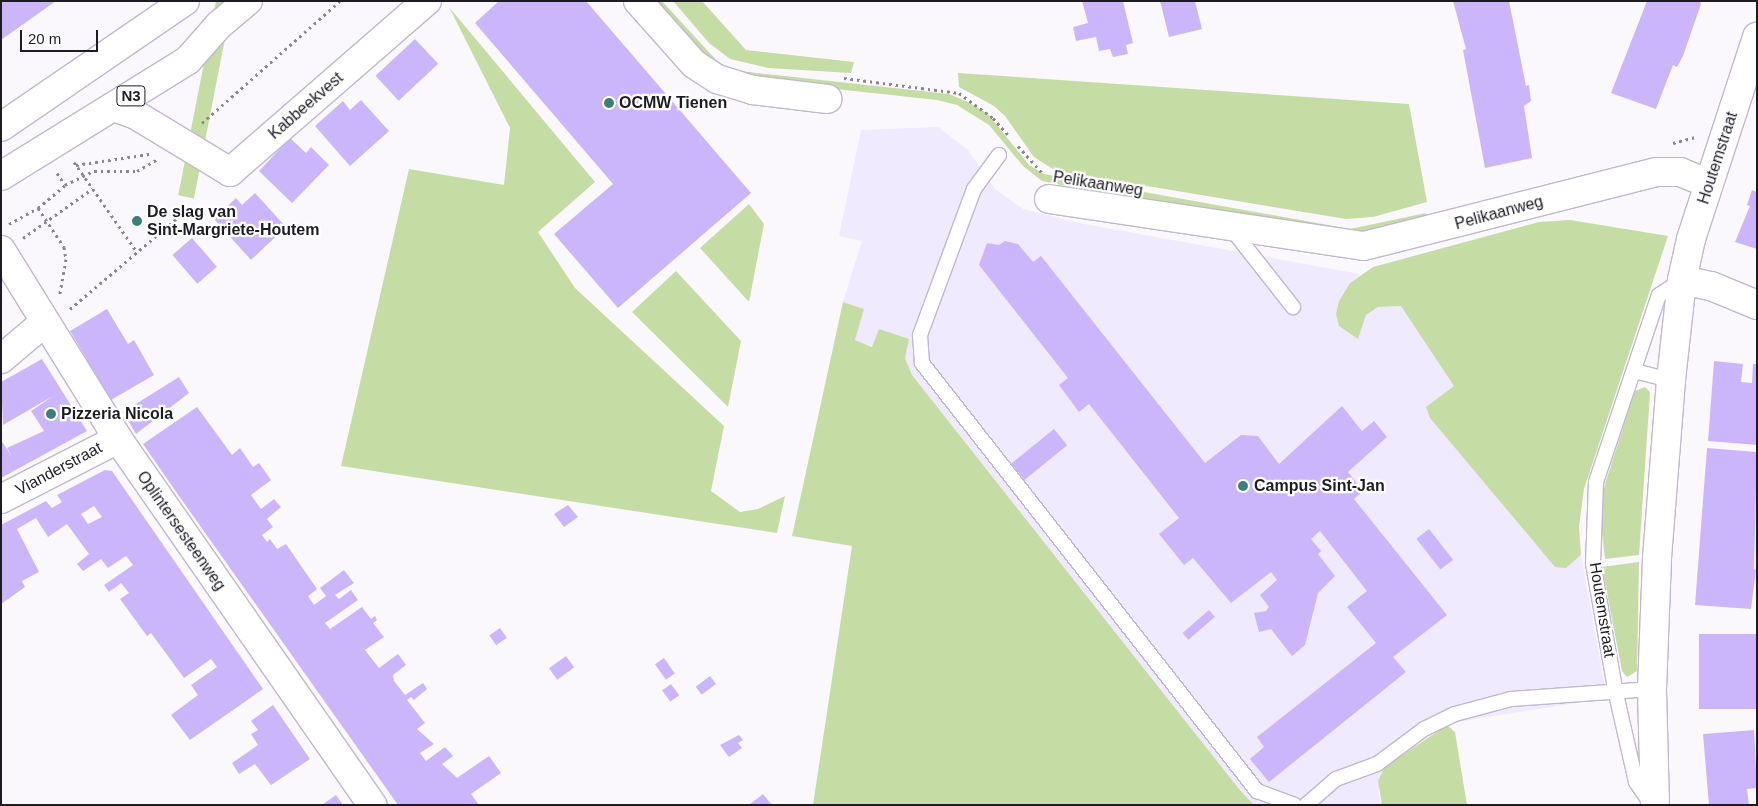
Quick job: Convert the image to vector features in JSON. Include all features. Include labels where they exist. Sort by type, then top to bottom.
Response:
[{"type":"street","points":[[1,127],[185,1]]},
{"type":"street","name":"N3","points":[[1,176],[188,60],[219,25],[248,1]]},
{"type":"street","name":"Kabbeekvest","points":[[114,107],[136,114],[230,172],[427,1]]},
{"type":"street","points":[[638,1],[694,64],[717,79],[753,90],[834,88]]},
{"type":"street","name":"Houtemstraat","points":[[1654,805],[1652,689],[1657,558],[1671,380],[1682,280],[1691,239],[1757,37]]},
{"type":"street","name":"Pelikaanweg","points":[[1046,187],[1229,226],[1364,246],[1657,172],[1680,172],[1709,184]]},
{"type":"street","name":"Oplintersesteenweg","points":[[2,244],[45,322],[118,439],[372,805]]},
{"type":"street","points":[[1682,280],[1711,286],[1757,305]]},
{"type":"street","points":[[1,359],[45,322]]},
{"type":"street","name":"Vianderstraat","points":[[1,499],[118,439]]},
{"type":"lane","points":[[998,155],[974,190],[920,335],[922,363],[1257,791],[1295,805]]},
{"type":"lane","points":[[1229,226],[1293,307]]},
{"type":"lane","name":"Houtemstraat","points":[[1654,805],[1636,782],[1616,694],[1593,564],[1596,482],[1659,296],[1682,280]]},
{"type":"lane","points":[[1634,371],[1671,380]]},
{"type":"lane","points":[[1306,805],[1336,779],[1377,764],[1424,729],[1454,714],[1511,699],[1616,694],[1652,689]]},
{"type":"path","points":[[2,244],[38,208],[65,185],[94,171],[137,171],[340,1]]},
{"type":"path","name":"Pelikaanweg","points":[[834,88],[959,93],[993,118],[1046,187]]},
{"type":"path","points":[[76,164],[147,156],[174,139]]},
{"type":"path","points":[[60,141],[137,252]]},
{"type":"path","points":[[2,244],[47,220],[92,189]]},
{"type":"path","points":[[38,208],[64,247],[66,258],[58,303],[45,322]]},
{"type":"path","points":[[45,322],[70,309],[176,219]]},
{"type":"shaded area","name":"Campus Sint-Jan","points":[[938,127],[968,150],[995,189],[1023,209],[1084,224],[1360,274],[1350,283],[1366,315],[1378,307],[1401,306],[1455,386],[1427,407],[1566,568],[1581,555],[1607,698],[1445,724],[1385,767],[1378,792],[1382,805],[1254,805],[1239,789],[912,375],[905,358],[855,340],[864,309],[843,302],[862,241],[839,236],[861,130]]},
{"type":"green space","points":[[216,1],[232,4],[194,198],[178,195]]},
{"type":"green space","points":[[654,1],[662,1],[718,62],[731,70],[949,94],[968,102],[988,114],[1029,165],[1044,174],[1350,229],[1426,213],[1426,222],[1363,235],[1129,199],[1042,181],[1023,166],[989,125],[957,105],[937,100],[771,82],[715,68]]},
{"type":"green space","points":[[673,1],[702,1],[746,50],[854,62],[851,73],[768,68],[730,59],[709,43]]},
{"type":"green space","points":[[449,7],[595,182],[538,232],[575,288],[724,426],[711,491],[740,512],[758,509],[785,496],[777,533],[341,466],[409,169],[504,185],[510,128]]},
{"type":"green space","points":[[958,73],[1409,104],[1427,202],[1373,217],[1346,219],[1056,171],[1034,157],[1005,116],[994,106],[959,87]]},
{"type":"green space","points":[[749,204],[764,224],[749,302],[700,248]]},
{"type":"green space","points":[[1570,220],[1668,236],[1584,489],[1579,527],[1581,555],[1566,568],[1555,567],[1430,418],[1426,407],[1454,386],[1401,306],[1378,307],[1366,315],[1358,339],[1339,326],[1336,314],[1339,301],[1350,283],[1373,267],[1539,222]]},
{"type":"green space","points":[[676,271],[741,341],[728,407],[632,312]]},
{"type":"green space","points":[[843,302],[864,309],[855,340],[872,347],[879,329],[909,339],[905,358],[912,375],[1239,789],[1254,805],[813,805],[852,546],[792,536]]},
{"type":"green space","points":[[1645,387],[1650,392],[1639,555],[1605,559],[1599,510],[1605,484],[1635,391]]},
{"type":"green space","points":[[1639,562],[1637,671],[1627,677],[1622,671],[1602,567]]},
{"type":"green space","points":[[1447,725],[1455,732],[1467,805],[1382,805],[1378,781],[1385,767]]},
{"type":"building","points":[[1,1],[56,1],[1,40]]},
{"type":"building","name":"OCMW Tienen","points":[[499,1],[586,1],[751,193],[618,308],[554,234],[613,184],[475,23]]},
{"type":"building","points":[[1082,1],[1123,1],[1133,43],[1126,45],[1128,54],[1113,57],[1110,49],[1099,51],[1096,37],[1076,41],[1073,27],[1088,23]]},
{"type":"building","points":[[1160,1],[1195,1],[1202,29],[1169,37]]},
{"type":"building","points":[[1453,1],[1509,1],[1526,86],[1529,85],[1531,101],[1524,106],[1532,158],[1485,168],[1463,50],[1466,49]]},
{"type":"building","points":[[1647,1],[1700,1],[1701,4],[1683,56],[1677,67],[1673,65],[1656,109],[1611,93]]},
{"type":"building","points":[[415,39],[438,64],[399,101],[376,76]]},
{"type":"building","points":[[361,100],[389,131],[350,166],[315,126],[343,101],[350,110]]},
{"type":"building","points":[[290,138],[306,153],[311,147],[329,165],[292,203],[259,171]]},
{"type":"building","points":[[1752,190],[1757,192],[1757,249],[1735,242],[1750,206],[1747,205]]},
{"type":"building","points":[[255,193],[286,227],[251,260],[214,219],[236,198],[242,205]]},
{"type":"building","points":[[192,238],[217,267],[197,284],[172,255]]},
{"type":"building","points":[[1005,241],[1018,244],[1033,262],[1041,256],[1205,463],[1241,435],[1258,436],[1279,464],[1342,406],[1362,431],[1374,421],[1387,437],[1348,472],[1363,491],[1354,499],[1447,615],[1393,657],[1406,672],[1269,782],[1250,759],[1264,747],[1257,737],[1376,643],[1347,607],[1367,591],[1320,531],[1311,539],[1321,551],[1318,554],[1335,576],[1318,593],[1305,645],[1292,656],[1271,629],[1259,632],[1254,613],[1266,611],[1269,607],[1260,595],[1277,580],[1271,572],[1231,603],[1193,558],[1184,565],[1159,534],[1179,518],[1089,404],[1079,412],[1059,385],[1068,378],[979,265],[987,243],[999,245]]},
{"type":"building","points":[[107,309],[128,344],[134,340],[154,375],[111,400],[70,331]]},
{"type":"building","points":[[42,359],[87,431],[1,478],[1,440],[12,457],[7,448],[44,431],[31,411],[53,396],[3,425],[1,382]]},
{"type":"building","points":[[1714,361],[1743,364],[1741,382],[1752,383],[1753,364],[1757,364],[1757,445],[1708,441]]},
{"type":"building","points":[[179,377],[189,393],[136,434],[123,412]]},
{"type":"building","points":[[197,407],[232,455],[240,448],[253,467],[259,463],[271,480],[251,495],[261,509],[274,499],[281,507],[267,519],[273,527],[262,535],[267,542],[270,539],[277,549],[286,544],[317,589],[308,596],[314,605],[326,596],[320,588],[344,570],[354,583],[335,595],[339,599],[351,590],[358,600],[325,623],[330,629],[362,607],[371,619],[375,616],[377,620],[373,623],[384,637],[365,650],[379,668],[398,654],[406,665],[393,675],[394,681],[405,695],[423,683],[427,689],[414,700],[411,697],[407,700],[425,723],[417,729],[434,744],[420,753],[426,761],[445,747],[453,756],[442,764],[457,778],[489,756],[501,773],[471,794],[479,805],[398,805],[179,496],[143,444]]},
{"type":"building","points":[[1054,429],[1067,445],[1024,480],[1011,464]]},
{"type":"building","points":[[1707,448],[1757,452],[1754,569],[1756,570],[1751,609],[1695,605]]},
{"type":"building","points":[[105,470],[112,471],[263,689],[190,740],[171,715],[198,695],[191,685],[217,667],[211,659],[184,678],[151,633],[147,636],[120,599],[129,593],[121,583],[109,592],[104,585],[133,565],[126,556],[108,568],[101,559],[83,571],[77,564],[89,554],[67,524],[48,537],[36,518],[17,529],[39,572],[22,581],[25,587],[1,604],[1,525],[46,501],[52,508],[62,502],[57,495]],"holes":[[[94,506],[102,517],[88,524],[81,514]]]},
{"type":"building","points":[[568,505],[578,517],[564,527],[554,514]]},
{"type":"building","points":[[1429,529],[1453,560],[1440,570],[1416,539]]},
{"type":"building","points":[[1209,610],[1215,617],[1188,640],[1183,633]]},
{"type":"building","points":[[500,628],[507,638],[496,645],[489,635]]},
{"type":"building","points":[[1699,634],[1757,634],[1757,709],[1699,709]]},
{"type":"building","points":[[566,656],[574,667],[557,680],[549,668]]},
{"type":"building","points":[[664,658],[675,674],[666,680],[655,664]]},
{"type":"building","points":[[710,676],[716,684],[702,695],[696,687]]},
{"type":"building","points":[[671,684],[679,695],[670,702],[662,690]]},
{"type":"building","points":[[273,705],[310,759],[271,785],[255,764],[239,774],[232,763],[258,745],[251,734],[258,730],[251,721]]},
{"type":"building","points":[[1754,730],[1757,788],[1747,789],[1749,805],[1709,805],[1703,734]]},
{"type":"building","points":[[739,735],[743,740],[738,743],[742,748],[729,757],[720,745]]},
{"type":"building","points":[[763,794],[772,805],[749,805]]},
{"type":"building","points":[[336,795],[343,805],[322,805]]},
{"type":"place","name":"OCMW Tienen","points":[[609,103]]},
{"type":"place","name":"De slag van Sint-Margriete-Houtem","points":[[137,221]]},
{"type":"place","name":"Pizzeria Nicola","points":[[51,414]]},
{"type":"place","name":"Campus Sint-Jan","points":[[1243,486]]}]
